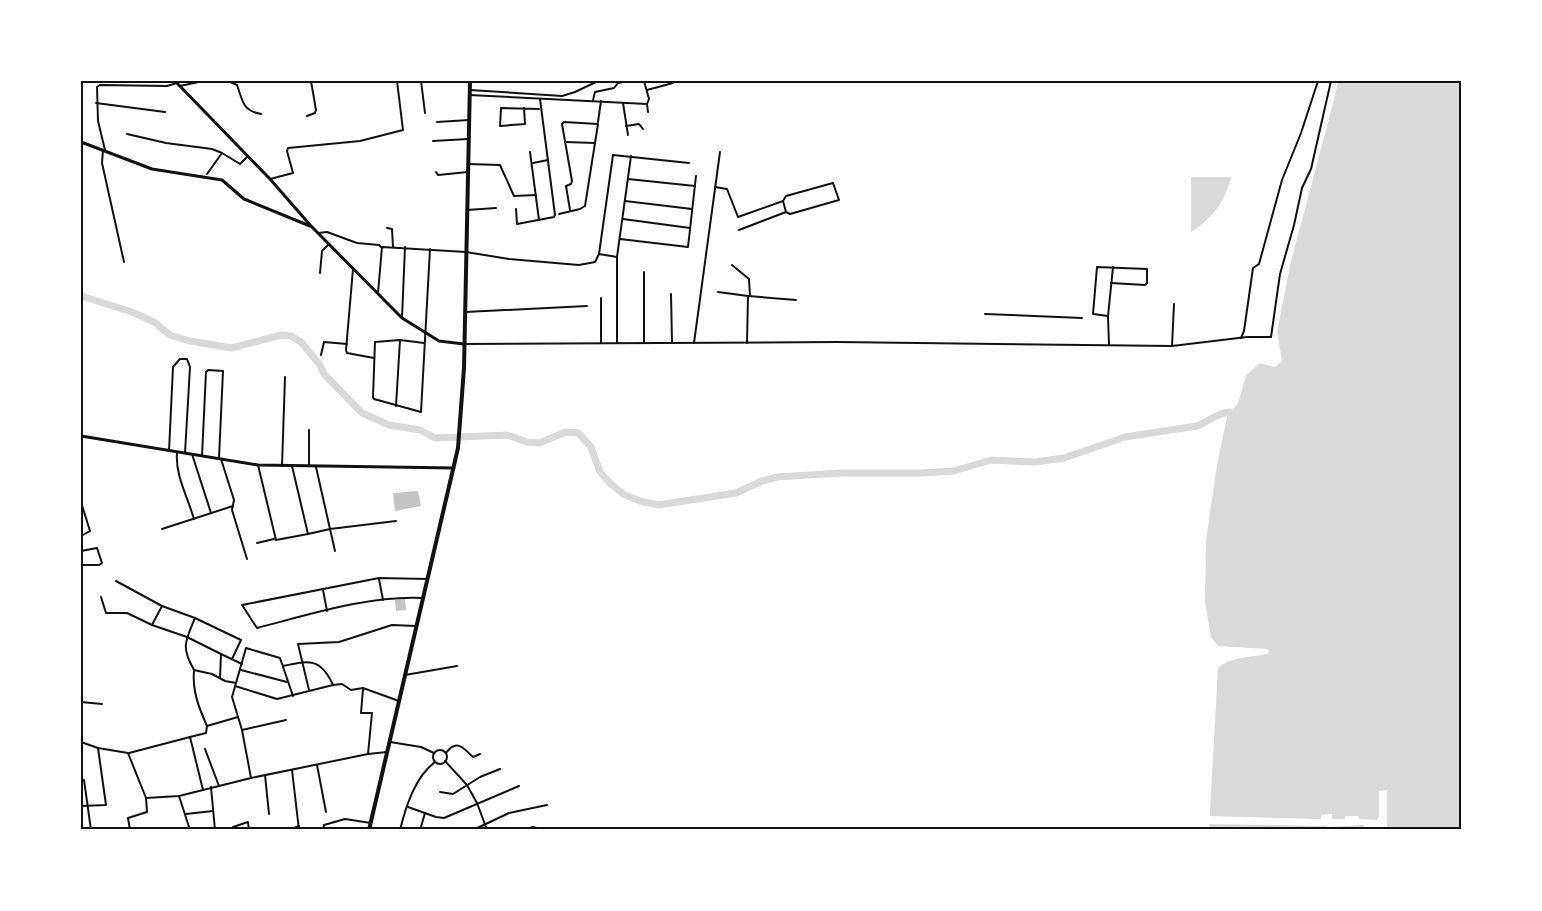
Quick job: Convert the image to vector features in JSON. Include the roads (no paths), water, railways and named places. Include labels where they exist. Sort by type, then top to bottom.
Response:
[{"type":"main road","points":[[369,830],[458,448],[464,344],[470,81]]},
{"type":"street","points":[[99,81],[100,85]]},
{"type":"street","points":[[100,85],[167,86],[202,81]]},
{"type":"street","points":[[228,81],[237,85],[246,108],[251,112],[261,114]]},
{"type":"street","points":[[307,116],[315,113],[316,110],[311,81]]},
{"type":"street","points":[[270,179],[293,173],[288,148],[360,141],[403,130],[397,81]]},
{"type":"street","points":[[421,81],[424,113]]},
{"type":"street","points":[[470,93],[562,96],[598,81]]},
{"type":"street","points":[[593,101],[596,92],[614,88],[618,82],[629,81]]},
{"type":"street","points":[[644,81],[649,99],[648,112]]},
{"type":"street","points":[[1241,338],[1253,268],[1258,266],[1282,180],[1318,81]]},
{"type":"street","points":[[177,83],[270,179],[311,226],[402,318],[439,341],[464,344],[1172,346],[1271,337],[1278,301],[1280,274],[1302,188],[1311,169],[1331,81]]},
{"type":"street","points":[[647,90],[673,83]]},
{"type":"street","points":[[100,85],[96,90],[96,103],[104,149],[102,163],[124,262]]},
{"type":"street","points":[[470,93],[647,104]]},
{"type":"street","points":[[516,209],[517,224],[555,215],[540,99]]},
{"type":"street","points":[[559,214],[585,206],[601,101]]},
{"type":"street","points":[[96,103],[165,112]]},
{"type":"street","points":[[623,103],[628,135]]},
{"type":"street","points":[[524,108],[525,124],[500,126],[500,108],[524,108],[540,109]]},
{"type":"street","points":[[437,122],[469,120]]},
{"type":"street","points":[[570,210],[566,186],[572,181],[563,123],[598,124]]},
{"type":"street","points":[[626,126],[639,124],[643,129]]},
{"type":"street","points":[[127,134],[222,153],[240,164],[248,156]]},
{"type":"street","points":[[433,141],[468,139]]},
{"type":"street","points":[[81,142],[153,169],[222,180],[244,199],[311,226]]},
{"type":"street","points":[[565,142],[595,143]]},
{"type":"street","points":[[530,152],[539,220]]},
{"type":"street","points":[[694,343],[720,152]]},
{"type":"street","points":[[207,174],[222,153]]},
{"type":"street","points":[[318,233],[327,232],[357,243],[379,245],[382,248],[405,247],[466,252],[509,259],[579,265],[595,262],[599,254],[612,156],[614,154],[689,163]]},
{"type":"street","points":[[617,344],[616,257],[631,156]]},
{"type":"street","points":[[531,163],[548,160]]},
{"type":"street","points":[[468,165],[501,165],[514,196],[536,195]]},
{"type":"street","points":[[436,172],[438,175],[468,172]]},
{"type":"street","points":[[620,239],[688,247],[696,176]]},
{"type":"street","points":[[628,179],[695,186]]},
{"type":"street","points":[[715,187],[727,189],[738,217],[783,201],[786,196],[833,183],[839,199],[790,214],[786,212],[739,230]]},
{"type":"street","points":[[625,201],[692,209]]},
{"type":"street","points":[[783,201],[786,212]]},
{"type":"street","points":[[467,210],[496,208]]},
{"type":"street","points":[[623,219],[690,228]]},
{"type":"street","points":[[387,228],[392,229],[393,247]]},
{"type":"street","points":[[320,273],[322,251],[329,244]]},
{"type":"street","points":[[402,318],[405,247]]},
{"type":"street","points":[[378,293],[382,248]]},
{"type":"street","points":[[424,343],[376,340],[373,397],[376,400],[421,412],[430,249]]},
{"type":"street","points":[[599,254],[616,257]]},
{"type":"street","points":[[732,265],[749,279],[747,343]]},
{"type":"street","points":[[1108,316],[1093,315],[1097,267],[1147,269],[1145,285],[1111,283]]},
{"type":"street","points":[[1109,345],[1108,316],[1113,267]]},
{"type":"street","points":[[353,269],[347,352],[374,358]]},
{"type":"street","points":[[644,272],[644,343]]},
{"type":"street","points":[[718,292],[796,300]]},
{"type":"street","points":[[671,294],[672,343]]},
{"type":"street","points":[[601,298],[601,344]]},
{"type":"street","points":[[1172,346],[1174,304]]},
{"type":"street","points":[[465,312],[587,306]]},
{"type":"street","points":[[984,314],[1082,318]]},
{"type":"street","points":[[396,406],[400,340]]},
{"type":"street","points":[[321,354],[324,342],[347,344]]},
{"type":"street","points":[[169,451],[173,367],[180,359],[187,359],[190,367],[185,453]]},
{"type":"street","points":[[202,456],[206,372],[208,370],[223,371],[220,459],[234,500],[232,510],[247,559]]},
{"type":"street","points":[[282,466],[285,377]]},
{"type":"street","points":[[309,430],[309,466]]},
{"type":"street","points":[[81,436],[258,465],[454,468]]},
{"type":"street","points":[[177,452],[176,460],[182,486],[194,519]]},
{"type":"street","points":[[192,454],[211,513]]},
{"type":"street","points":[[258,465],[276,539]]},
{"type":"street","points":[[292,466],[308,534]]},
{"type":"street","points":[[316,466],[335,551]]},
{"type":"street","points":[[81,502],[90,531],[81,536]]},
{"type":"street","points":[[162,529],[233,506]]},
{"type":"street","points":[[257,543],[330,529],[396,521]]},
{"type":"street","points":[[81,551],[97,548],[102,562],[99,565],[81,565]]},
{"type":"street","points":[[379,578],[383,600]]},
{"type":"street","points":[[423,598],[400,596],[257,628],[242,605],[379,578],[427,579]]},
{"type":"street","points":[[116,581],[162,606],[195,618],[241,640],[232,659]]},
{"type":"street","points":[[323,589],[327,611]]},
{"type":"street","points":[[101,597],[106,613],[127,613],[152,625],[187,637],[242,664]]},
{"type":"street","points":[[152,625],[162,606]]},
{"type":"street","points":[[81,742],[128,753],[206,733],[207,726],[197,704],[193,683],[194,670],[185,654],[187,637],[195,618]]},
{"type":"street","points":[[309,690],[298,644],[339,642],[392,625],[416,626]]},
{"type":"street","points":[[251,778],[242,730],[232,697],[246,648],[280,658],[293,696]]},
{"type":"street","points":[[220,678],[221,654]]},
{"type":"street","points":[[283,666],[312,662],[323,667],[333,685]]},
{"type":"street","points":[[405,675],[458,666]]},
{"type":"street","points":[[194,670],[212,674],[225,681],[278,699],[342,684],[351,690],[363,688],[399,701]]},
{"type":"street","points":[[241,670],[287,682]]},
{"type":"street","points":[[363,688],[361,713],[372,713],[368,754]]},
{"type":"street","points":[[81,702],[102,704]]},
{"type":"street","points":[[207,726],[238,717]]},
{"type":"street","points":[[242,730],[286,720]]},
{"type":"street","points":[[190,737],[203,790]]},
{"type":"street","points":[[390,742],[421,747],[434,753]]},
{"type":"street","points":[[480,754],[473,757],[461,745],[456,744],[446,753],[445,761],[467,785],[477,803],[487,830]]},
{"type":"street","points":[[81,806],[106,805],[99,748]]},
{"type":"street","points":[[205,749],[219,786]]},
{"type":"street","points":[[434,753],[440,749],[446,753]]},
{"type":"street","points":[[146,798],[179,796],[265,775],[387,752]]},
{"type":"street","points":[[128,753],[146,798],[147,812],[128,818],[130,830]]},
{"type":"street","points":[[434,753],[435,762]]},
{"type":"street","points":[[435,762],[439,764],[445,761]]},
{"type":"street","points":[[400,830],[421,776],[435,762]]},
{"type":"street","points":[[317,765],[326,813]]},
{"type":"street","points":[[440,792],[453,794],[480,777],[500,769]]},
{"type":"street","points":[[290,830],[299,828],[292,770]]},
{"type":"street","points":[[265,775],[269,814]]},
{"type":"street","points":[[84,780],[91,830]]},
{"type":"street","points":[[408,807],[444,818],[519,786]]},
{"type":"street","points":[[210,788],[215,830]]},
{"type":"street","points":[[179,796],[190,830]]},
{"type":"street","points":[[473,830],[509,813],[547,805]]},
{"type":"street","points":[[185,814],[213,811]]},
{"type":"street","points":[[420,830],[424,813]]},
{"type":"street","points":[[323,830],[324,825],[345,819],[371,823]]},
{"type":"street","points":[[234,830],[233,827],[248,822],[249,830]]},
{"type":"street","points":[[523,830],[533,827],[544,830]]},
{"type":"waterway","points":[[81,296],[132,312],[154,322],[170,335],[190,341],[231,348],[281,335],[291,336],[301,342],[320,365],[324,374],[362,413],[389,425],[420,430],[435,438],[507,435],[527,442],[539,443],[566,432],[578,433],[591,447],[600,472],[610,483],[623,494],[658,505],[736,493],[777,477],[841,473],[954,471],[991,460],[1035,462],[1064,458],[1125,437],[1197,426],[1229,412]]}]
